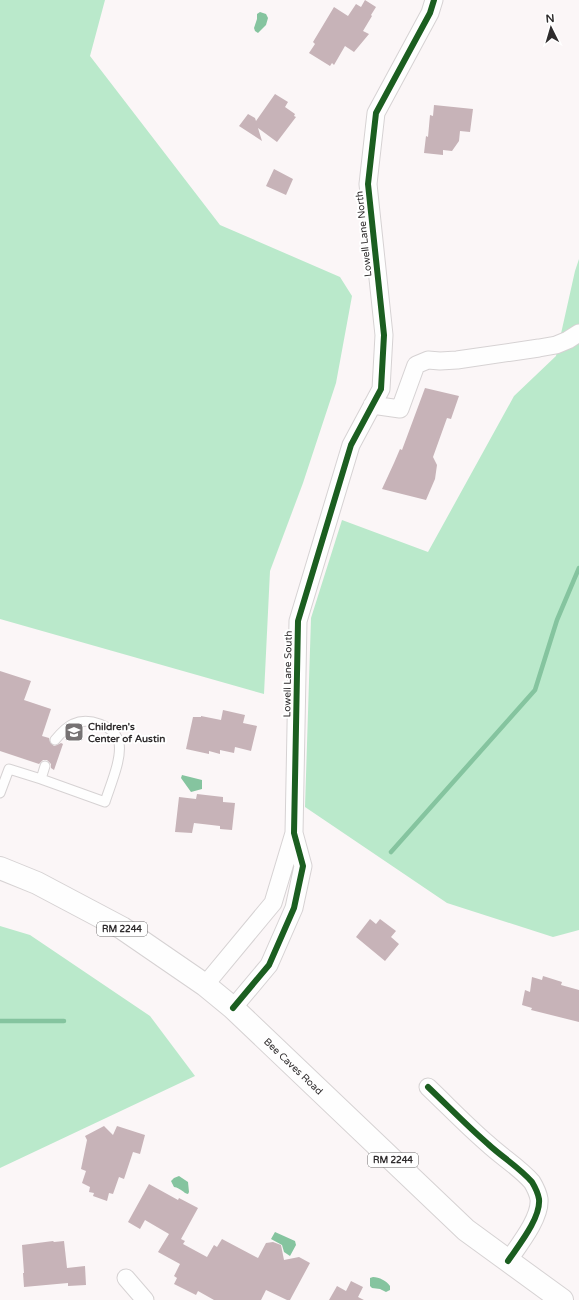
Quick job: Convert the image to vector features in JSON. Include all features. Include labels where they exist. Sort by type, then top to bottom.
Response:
[{"type":"main road","name":"Bee Caves Road","points":[[0,868],[37,883],[122,928],[205,985],[233,1008],[466,1230],[562,1300]]},
{"type":"street","name":"Lowell Lane North","points":[[384,335],[368,184],[376,113],[430,13],[434,0]]},
{"type":"street","points":[[372,405],[400,409],[416,366],[428,360],[446,361],[506,354],[562,343],[579,333]]},
{"type":"street","name":"Lowell Lane South","points":[[205,985],[273,903],[294,833],[298,621],[351,445],[381,389],[384,335]]},
{"type":"street","name":"Lowell Lane South","points":[[233,1008],[269,964],[294,908],[303,866],[294,833]]},
{"type":"street","points":[[428,1087],[487,1144],[522,1173],[532,1183],[536,1191],[539,1200],[531,1228],[508,1261]]},
{"type":"street","points":[[126,1278],[145,1300]]},
{"type":"lane","points":[[0,793],[9,768],[105,802],[119,755],[119,743],[116,735],[107,728],[88,721],[74,724],[66,729],[55,740]]},
{"type":"lane","points":[[41,779],[45,766]]},
{"type":"shaded area","points":[[0,0],[105,0],[90,56],[220,225],[340,277],[352,296],[336,383],[303,483],[270,571],[264,694],[0,619]]},
{"type":"shaded area","points":[[260,12],[266,14],[268,18],[266,25],[258,33],[254,28],[257,14]]},
{"type":"shaded area","points":[[579,259],[579,930],[553,937],[447,903],[305,807],[311,618],[342,520],[428,552],[514,396],[556,356]]},
{"type":"shaded area","points":[[182,775],[202,780],[202,789],[191,792],[181,778]]},
{"type":"shaded area","points":[[0,926],[30,935],[150,1016],[195,1076],[0,1168]]},
{"type":"shaded area","points":[[179,1176],[188,1182],[188,1194],[174,1187],[171,1181]]},
{"type":"shaded area","points":[[275,1232],[295,1241],[296,1245],[290,1256],[284,1252],[282,1245],[271,1239]]},
{"type":"shaded area","points":[[373,1277],[387,1282],[390,1286],[390,1290],[386,1292],[380,1289],[372,1288],[370,1286],[370,1278]]},
{"type":"building","points":[[365,0],[376,7],[363,31],[369,34],[354,52],[345,46],[334,65],[332,63],[330,66],[309,53],[315,44],[313,42],[334,7],[348,16],[356,4],[361,7]]},
{"type":"building","points":[[275,94],[288,102],[285,107],[295,114],[294,116],[296,117],[277,142],[258,128],[262,141],[239,126],[248,114],[255,118],[256,121]]},
{"type":"building","points":[[434,105],[473,109],[470,132],[460,131],[459,141],[452,151],[443,150],[443,155],[424,153],[426,136],[428,137],[430,115],[433,116]]},
{"type":"building","points":[[274,169],[293,179],[286,195],[266,186]]},
{"type":"building","points":[[425,388],[459,396],[451,419],[447,418],[433,457],[437,465],[435,479],[426,500],[382,489],[400,449],[402,450]]},
{"type":"building","points":[[0,671],[31,681],[24,700],[51,709],[42,736],[49,738],[50,742],[54,746],[61,743],[63,744],[54,770],[51,768],[51,764],[47,760],[43,760],[39,764],[0,751]]},
{"type":"building","points":[[223,710],[245,715],[243,723],[257,726],[251,751],[235,747],[234,753],[220,750],[220,754],[209,751],[209,754],[186,749],[193,717],[201,716],[221,720]]},
{"type":"building","points":[[197,794],[223,797],[223,802],[235,803],[232,830],[220,829],[220,826],[194,823],[192,833],[175,832],[179,797],[196,799]]},
{"type":"building","points":[[370,919],[376,924],[380,919],[396,931],[391,937],[399,944],[385,961],[356,937]]},
{"type":"building","points":[[543,976],[562,982],[561,985],[579,990],[579,1022],[531,1010],[532,1008],[522,1005],[525,990],[530,992],[532,977],[542,980]]},
{"type":"building","points":[[104,1126],[113,1135],[117,1126],[145,1135],[140,1154],[133,1152],[124,1179],[119,1177],[113,1194],[109,1193],[107,1201],[93,1196],[94,1193],[89,1192],[90,1187],[82,1183],[86,1171],[81,1169],[87,1140],[85,1136]]},
{"type":"building","points":[[149,1184],[178,1200],[179,1198],[198,1208],[181,1239],[185,1241],[183,1244],[207,1257],[214,1245],[217,1247],[222,1239],[258,1258],[266,1243],[273,1242],[281,1245],[284,1260],[299,1257],[310,1263],[290,1300],[266,1290],[261,1300],[214,1300],[198,1291],[196,1295],[174,1284],[177,1278],[174,1276],[180,1264],[158,1252],[169,1234],[145,1220],[140,1229],[128,1222]]},
{"type":"building","points":[[64,1241],[67,1268],[85,1266],[86,1285],[68,1286],[68,1283],[24,1287],[22,1245]]},
{"type":"building","points":[[351,1281],[363,1287],[358,1297],[364,1300],[329,1300],[337,1286],[346,1291]]},
{"type":"waterway","points":[[391,852],[535,690],[557,620],[579,568]]},
{"type":"waterway","points":[[0,1021],[64,1021]]},
{"type":"cycle path","points":[[233,1008],[269,965],[294,908],[303,866],[294,833],[298,621],[351,445],[381,389],[384,335],[368,184],[376,113],[430,13],[434,0]]},
{"type":"cycle path","points":[[428,1087],[493,1149],[527,1177],[532,1182],[536,1190],[539,1199],[539,1207],[533,1223],[508,1261]]},
{"type":"place","name":"Children's Center of Austin","points":[[74,732]]}]
